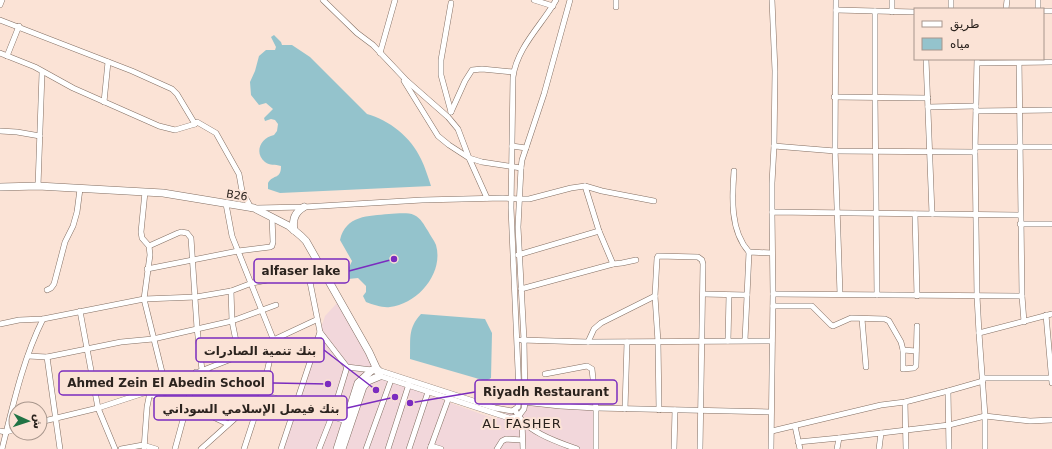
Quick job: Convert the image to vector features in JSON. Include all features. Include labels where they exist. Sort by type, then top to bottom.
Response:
[{"type":"highway","name":"B26","points":[[0,188],[38,186],[163,193],[252,208],[272,217],[294,230],[306,241],[369,352],[374,374]]},
{"type":"highway","points":[[294,230],[294,216],[304,207]]},
{"type":"highway","points":[[337,449],[358,383],[374,374]]},
{"type":"highway","points":[[342,449],[363,387],[374,374]]},
{"type":"street","points":[[0,5],[2,0]]},
{"type":"street","points":[[323,0],[357,33],[373,45],[399,73],[448,117],[458,129],[487,198]]},
{"type":"street","points":[[380,53],[395,0]]},
{"type":"street","points":[[534,0],[553,6]]},
{"type":"street","points":[[520,419],[525,403],[525,368],[520,254],[512,198],[513,72],[528,40],[556,0]]},
{"type":"street","points":[[374,374],[409,384],[428,392],[495,408],[509,411],[515,410],[518,407],[518,368],[513,256],[521,168],[544,94],[570,0]]},
{"type":"street","points":[[616,0],[616,7]]},
{"type":"street","points":[[771,449],[773,306],[772,183],[775,71],[772,0]]},
{"type":"street","points":[[836,0],[834,97],[840,294]]},
{"type":"street","points":[[892,0],[892,12]]},
{"type":"street","points":[[451,3],[441,60],[441,75],[451,112]]},
{"type":"street","points":[[836,10],[914,12]]},
{"type":"street","points":[[875,12],[874,98],[877,296]]},
{"type":"street","points":[[0,20],[19,26],[172,88],[195,124]]},
{"type":"street","points":[[7,56],[19,26]]},
{"type":"street","points":[[0,54],[35,68],[104,102],[159,126],[175,130],[197,122],[216,133],[239,174],[242,191],[252,208],[304,207],[422,200],[487,198],[519,199],[585,186],[602,191],[654,200]]},
{"type":"street","points":[[926,60],[932,214]]},
{"type":"street","points":[[1019,60],[1020,224],[1024,322]]},
{"type":"street","points":[[986,449],[977,296],[976,109],[978,61],[1019,60],[1052,62]]},
{"type":"street","points":[[104,102],[108,62]]},
{"type":"street","points":[[448,117],[465,81],[472,70],[482,69],[513,72]]},
{"type":"street","points":[[38,186],[42,72]]},
{"type":"street","points":[[399,73],[438,136],[449,145],[469,158],[482,162],[521,168]]},
{"type":"street","points":[[834,97],[928,98]]},
{"type":"street","points":[[928,107],[1019,111],[1052,110]]},
{"type":"street","points":[[0,131],[40,136]]},
{"type":"street","points":[[512,146],[526,148]]},
{"type":"street","points":[[774,146],[835,151],[875,152],[929,152],[1052,147]]},
{"type":"street","points":[[734,171],[733,184],[736,226],[739,238],[743,246],[749,252],[772,253]]},
{"type":"street","points":[[585,186],[599,231],[613,264]]},
{"type":"street","points":[[47,290],[54,284],[65,242],[73,226],[77,212],[80,189]]},
{"type":"street","points":[[145,192],[141,232],[142,238],[149,246],[150,255],[144,299],[165,384]]},
{"type":"street","points":[[226,204],[232,236],[274,341],[262,394],[244,449]]},
{"type":"street","points":[[772,212],[876,212],[1020,215]]},
{"type":"street","points":[[916,214],[917,296]]},
{"type":"street","points":[[147,269],[238,251],[272,246],[272,217]]},
{"type":"street","points":[[1020,224],[1052,224]]},
{"type":"street","points":[[513,256],[599,231]]},
{"type":"street","points":[[149,246],[178,233],[184,232],[190,235],[191,238],[196,296],[199,371],[175,449]]},
{"type":"street","points":[[745,340],[749,252]]},
{"type":"street","points":[[659,410],[658,342],[655,296],[656,258],[658,256],[698,257],[702,260],[703,264],[700,449]]},
{"type":"street","points":[[522,289],[613,264],[636,260]]},
{"type":"street","points":[[0,324],[19,320],[43,319],[144,299],[196,296],[231,291],[252,283],[308,272],[321,267]]},
{"type":"street","points":[[308,272],[316,320],[320,332],[347,367],[409,384],[506,417],[520,419],[541,434],[569,448],[577,449]]},
{"type":"street","points":[[231,291],[232,321],[239,356]]},
{"type":"street","points":[[703,294],[747,295]]},
{"type":"street","points":[[773,294],[1022,296]]},
{"type":"street","points":[[728,341],[729,295]]},
{"type":"street","points":[[588,342],[594,329],[601,323],[655,296]]},
{"type":"street","points":[[515,302],[522,301]]},
{"type":"street","points":[[28,356],[47,356],[121,342],[153,339],[232,321],[276,305]]},
{"type":"street","points":[[773,306],[812,306],[833,326],[851,318],[885,319],[889,321],[901,342],[903,350],[903,369],[916,368],[917,326]]},
{"type":"street","points":[[80,311],[98,408],[115,449]]},
{"type":"street","points":[[772,431],[881,405],[905,402],[948,391],[983,379],[1052,380],[1049,315],[979,333]]},
{"type":"street","points":[[862,318],[866,367]]},
{"type":"street","points":[[2,449],[34,336],[43,319]]},
{"type":"street","points":[[48,420],[98,408],[150,392],[165,384],[274,341],[316,320]]},
{"type":"street","points":[[281,449],[320,332]]},
{"type":"street","points":[[517,340],[588,342],[772,341]]},
{"type":"street","points":[[625,409],[627,342]]},
{"type":"street","points":[[903,350],[916,350]]},
{"type":"street","points":[[47,356],[60,449]]},
{"type":"street","points":[[545,374],[587,366],[592,369],[596,408],[596,449]]},
{"type":"street","points":[[319,449],[332,416],[347,367]]},
{"type":"street","points":[[518,368],[525,368]]},
{"type":"street","points":[[199,371],[262,394],[346,420]]},
{"type":"street","points":[[366,449],[391,380]]},
{"type":"street","points":[[388,449],[409,384]]},
{"type":"street","points":[[948,391],[949,449]]},
{"type":"street","points":[[150,392],[188,405],[228,424]]},
{"type":"street","points":[[144,448],[150,392]]},
{"type":"street","points":[[409,449],[428,392]]},
{"type":"street","points":[[440,449],[431,448],[449,397]]},
{"type":"street","points":[[202,449],[250,405],[260,400]]},
{"type":"street","points":[[519,401],[525,403],[596,408],[771,412]]},
{"type":"street","points":[[905,402],[906,449]]},
{"type":"street","points":[[515,410],[520,419],[523,449]]},
{"type":"street","points":[[674,410],[674,449]]},
{"type":"street","points":[[798,442],[949,425],[985,416],[1030,420],[1052,420]]},
{"type":"street","points":[[795,426],[800,449]]},
{"type":"street","points":[[0,431],[6,432]]},
{"type":"street","points":[[879,449],[881,433]]},
{"type":"street","points":[[837,449],[839,438]]},
{"type":"street","points":[[497,449],[502,441],[506,439],[522,440]]},
{"type":"street","points":[[121,449],[139,446],[156,449]]},
{"type":"shaded area","points":[[337,303],[382,378],[495,419],[529,401],[592,403],[599,449],[281,449],[325,316]]},
{"type":"water","points":[[274,35],[282,45],[292,45],[310,57],[367,114],[383,120],[398,130],[417,151],[431,186],[280,193],[268,189],[268,183],[280,173],[281,166],[265,162],[259,150],[262,142],[274,135],[277,131],[278,124],[275,120],[271,119],[265,121],[264,118],[273,109],[266,103],[259,105],[251,95],[250,82],[259,56],[266,50],[275,50],[276,47],[271,37]]},
{"type":"water","points":[[402,213],[414,215],[424,224],[436,245],[436,266],[426,285],[410,300],[400,305],[390,307],[378,306],[366,302],[363,296],[366,292],[366,286],[358,278],[344,278],[352,261],[340,240],[347,226],[359,218],[373,215]]},
{"type":"water","points":[[421,314],[485,319],[492,333],[491,378],[486,381],[410,359],[410,340],[412,330]]},
{"type":"place","name":"alfaser lake","points":[[394,259]]},
{"type":"place","name":"Ahmed Zein El Abedin School","points":[[328,384]]},
{"type":"place","name":"بنك تنمية الصادرات","points":[[376,390]]},
{"type":"place","name":"بنك فيصل الإسلامي السوداني","points":[[395,397]]},
{"type":"place","name":"Riyadh Restaurant","points":[[410,403]]},
{"type":"district","name":"AL FASHER","points":[[522,423]]}]
